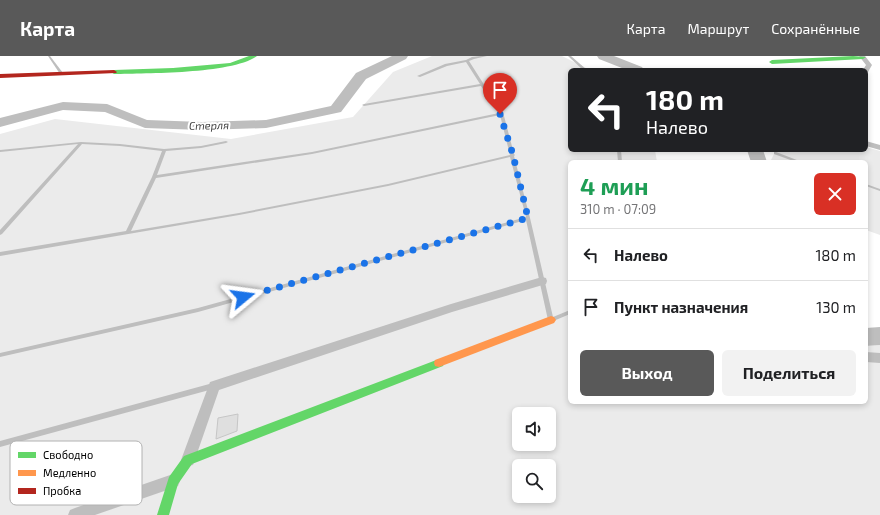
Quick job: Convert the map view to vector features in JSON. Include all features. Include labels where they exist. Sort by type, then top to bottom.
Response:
[{"type":"street","points":[[0,76],[173,70],[230,66],[254,56]]},
{"type":"street","points":[[772,62],[863,57],[869,65],[867,68]]},
{"type":"street","points":[[868,144],[880,148]]},
{"type":"street","points":[[163,515],[173,481],[188,460],[214,386],[451,308],[542,281]]},
{"type":"street","points":[[188,460],[551,320]]},
{"type":"street","points":[[868,357],[880,358]]},
{"type":"street","points":[[142,492],[173,481]]},
{"type":"street","points":[[75,515],[104,505]]},
{"type":"lane","points":[[49,56],[61,73]]},
{"type":"lane","points":[[418,76],[446,65],[486,56]]},
{"type":"lane","points":[[569,56],[583,68]]},
{"type":"lane","points":[[467,61],[500,114],[513,155],[551,320],[568,313]]},
{"type":"lane","points":[[364,105],[481,85]]},
{"type":"lane","points":[[154,177],[312,153],[500,114]]},
{"type":"lane","points":[[1,152],[81,143],[120,145],[164,150],[201,147],[226,142]]},
{"type":"lane","points":[[0,233],[81,143]]},
{"type":"lane","points":[[128,232],[154,177],[164,150]]},
{"type":"lane","points":[[775,153],[794,160]]},
{"type":"lane","points":[[0,254],[239,214],[388,185],[513,155]]},
{"type":"lane","points":[[868,186],[880,190]]},
{"type":"lane","points":[[0,354],[198,310],[528,218]]},
{"type":"lane","points":[[11,441],[214,386]]},
{"type":"lane","points":[[0,444],[10,441]]},
{"type":"shaded area","points":[[432,56],[562,56],[586,68],[568,68],[568,152],[655,152],[657,160],[568,160],[568,404],[868,404],[868,346],[880,345],[880,515],[0,515],[0,134],[55,119],[231,139],[353,117],[393,72]]},
{"type":"shaded area","points":[[868,148],[880,151],[880,235],[868,231],[868,160],[771,160],[775,152],[868,152]]},
{"type":"building","points":[[238,414],[237,431],[216,439],[218,418]]},
{"type":"waterway","name":"Стерля","points":[[0,123],[63,106],[107,108],[145,124],[202,126],[266,124],[336,109],[361,76],[402,56]]},
{"type":"waterway","name":"Стерля","points":[[603,56],[633,68]]},
{"type":"waterway","name":"Стерля","points":[[756,152],[758,160]]},
{"type":"waterway","name":"Стерля","points":[[868,337],[880,336]]},
{"type":"traffic: fast","points":[[114,72],[173,70],[231,65],[254,56]]},
{"type":"traffic: fast","points":[[772,62],[863,57]]},
{"type":"traffic: fast","points":[[163,515],[173,481],[188,460],[439,363]]},
{"type":"traffic: slow","points":[[439,363],[551,320]]},
{"type":"traffic: jam","points":[[0,76],[114,72]]},
{"type":"route","points":[[243,297],[528,218],[513,155],[502,116],[500,114]]}]
